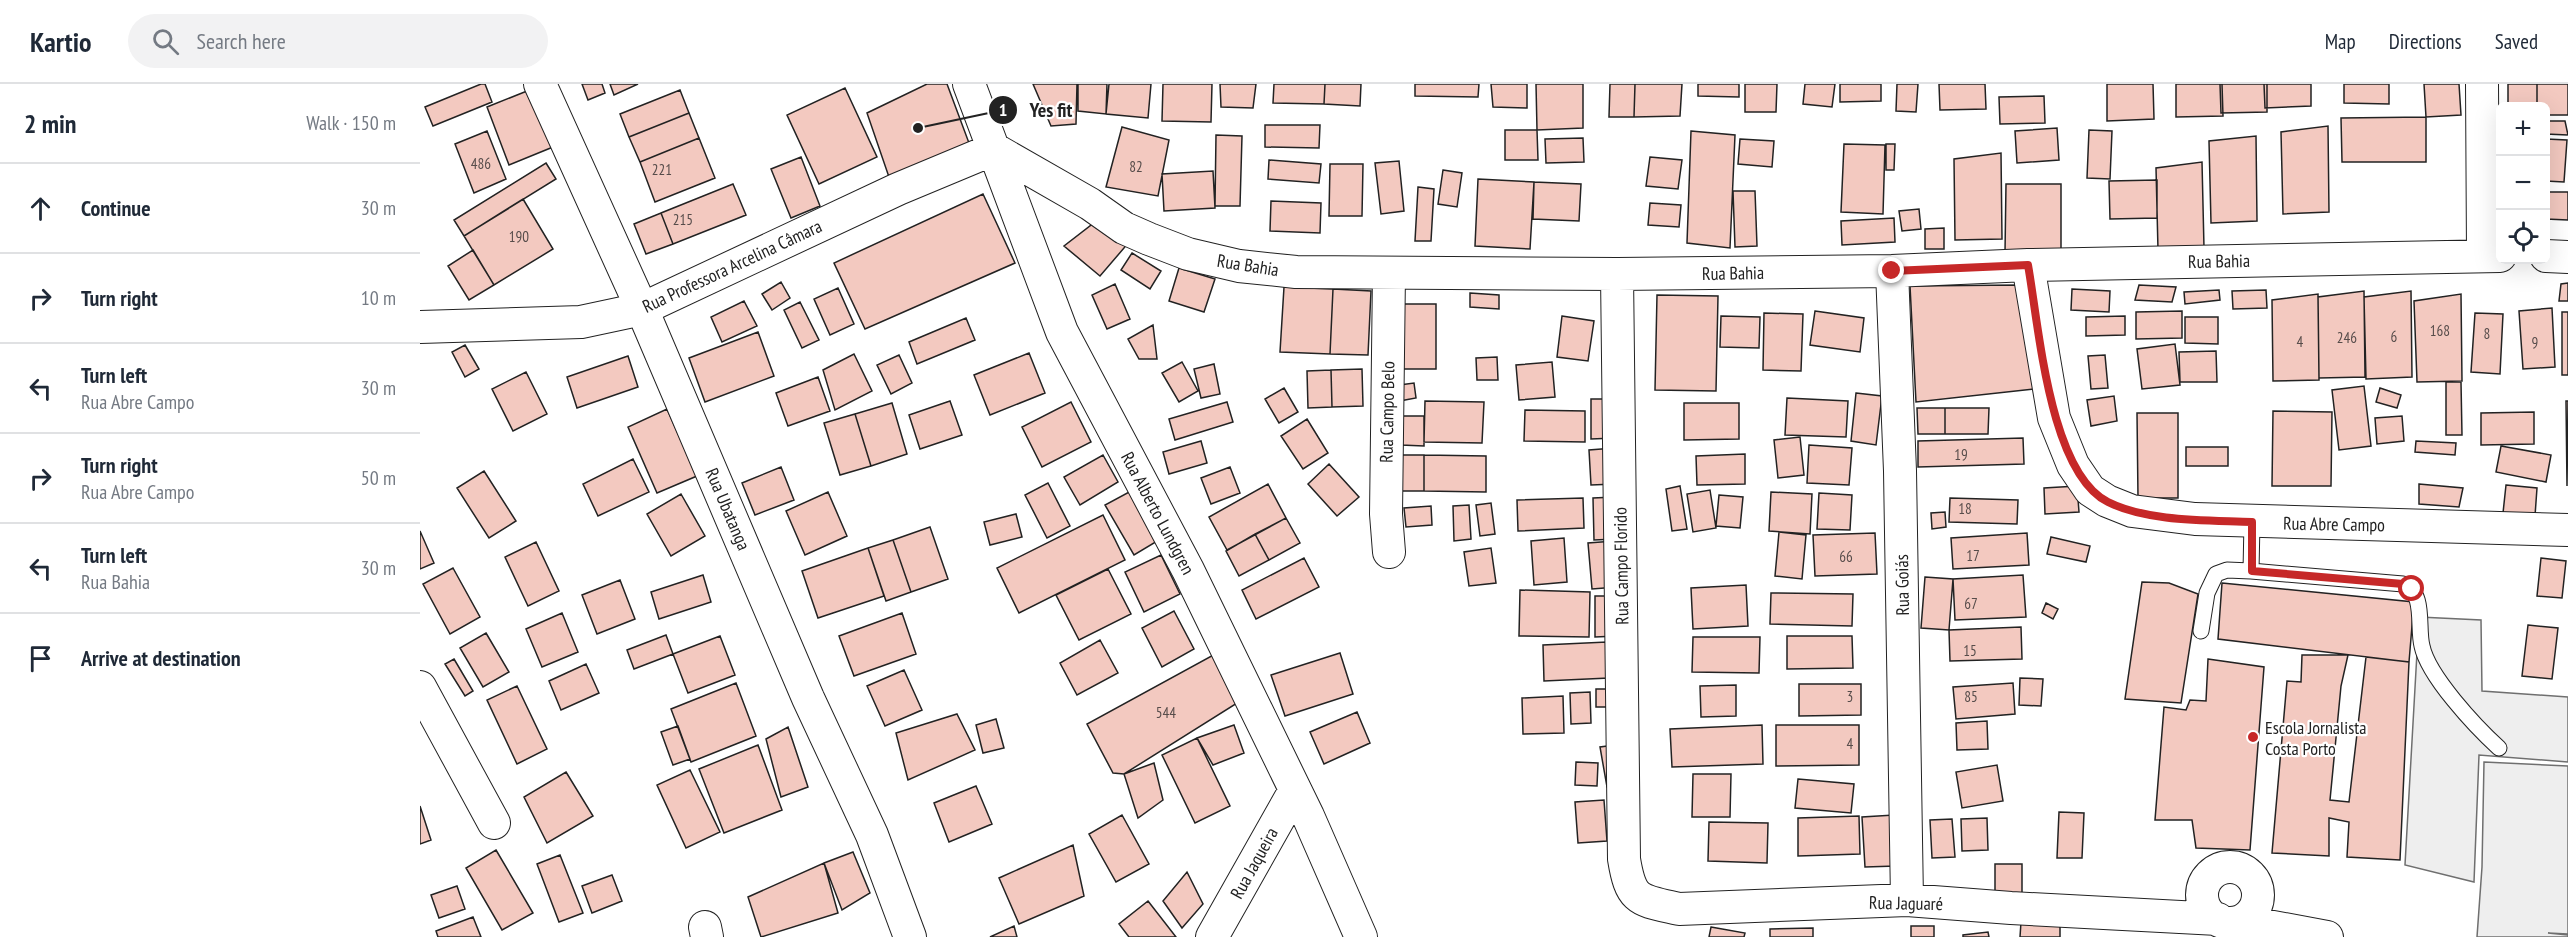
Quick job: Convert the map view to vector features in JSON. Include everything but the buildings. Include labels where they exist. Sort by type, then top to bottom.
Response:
[{"type":"street","name":"Rua Ubatanga","points":[[540,84],[642,309],[808,698],[872,835],[910,937]]},
{"type":"street","name":"Rua Alberto Lundgren","points":[[969,84],[1062,332],[1188,570],[1295,790],[1361,937]]},
{"type":"street","points":[[2482,84],[2492,255]]},
{"type":"street","name":"Rua Professora Arcelina Câmara","points":[[420,327],[581,322],[642,309],[898,189],[994,149]]},
{"type":"street","name":"Rua Bahia","points":[[994,149],[1090,204],[1124,228],[1188,254],[1239,266],[1296,272],[1617,274],[1892,271],[2028,265],[2492,255]]},
{"type":"street","points":[[2550,256],[2568,256]]},
{"type":"street","name":"Rua Abre Campo","points":[[2028,265],[2054,418],[2073,465],[2090,490],[2107,501],[2132,512],[2195,519],[2568,530]]},
{"type":"street","name":"Rua Goiás","points":[[1892,271],[1900,471],[1907,900]]},
{"type":"street","name":"Rua Campo Belo","points":[[1389,273],[1386,514],[1389,552]]},
{"type":"street","name":"Rua Campo Florido","points":[[1617,274],[1624,859]]},
{"type":"street","points":[[420,687],[494,823]]},
{"type":"street","name":"Rua Jaqueira","points":[[1212,937],[1295,790]]},
{"type":"street","name":"Rua Jaguaré","points":[[1624,859],[1628,884],[1637,895],[1649,903],[1679,909],[1907,900],[2081,924],[2211,924],[2327,937]]},
{"type":"lane","points":[[2252,522],[2252,571]]},
{"type":"lane","points":[[2201,632],[2207,593],[2216,574],[2227,570],[2409,586],[2418,600],[2422,646],[2427,661],[2467,714],[2499,748]]},
{"type":"shaded area","points":[[2419,617],[2481,620],[2482,691],[2568,697],[2568,762],[2479,755],[2474,882],[2405,865]]},
{"type":"shaded area","points":[[2484,762],[2568,766],[2568,934],[2548,933],[2568,935],[2568,937],[2477,937],[2482,867]]},
{"type":"place","name":"Yes fit","points":[[918,128]]},
{"type":"place","name":"Escola Jornalista Costa Porto","points":[[2253,737]]},
{"type":"route","points":[[1892,271],[2028,265],[2054,418],[2073,465],[2090,490],[2107,501],[2132,512],[2252,522],[2252,571],[2403,584],[2412,589]]}]
